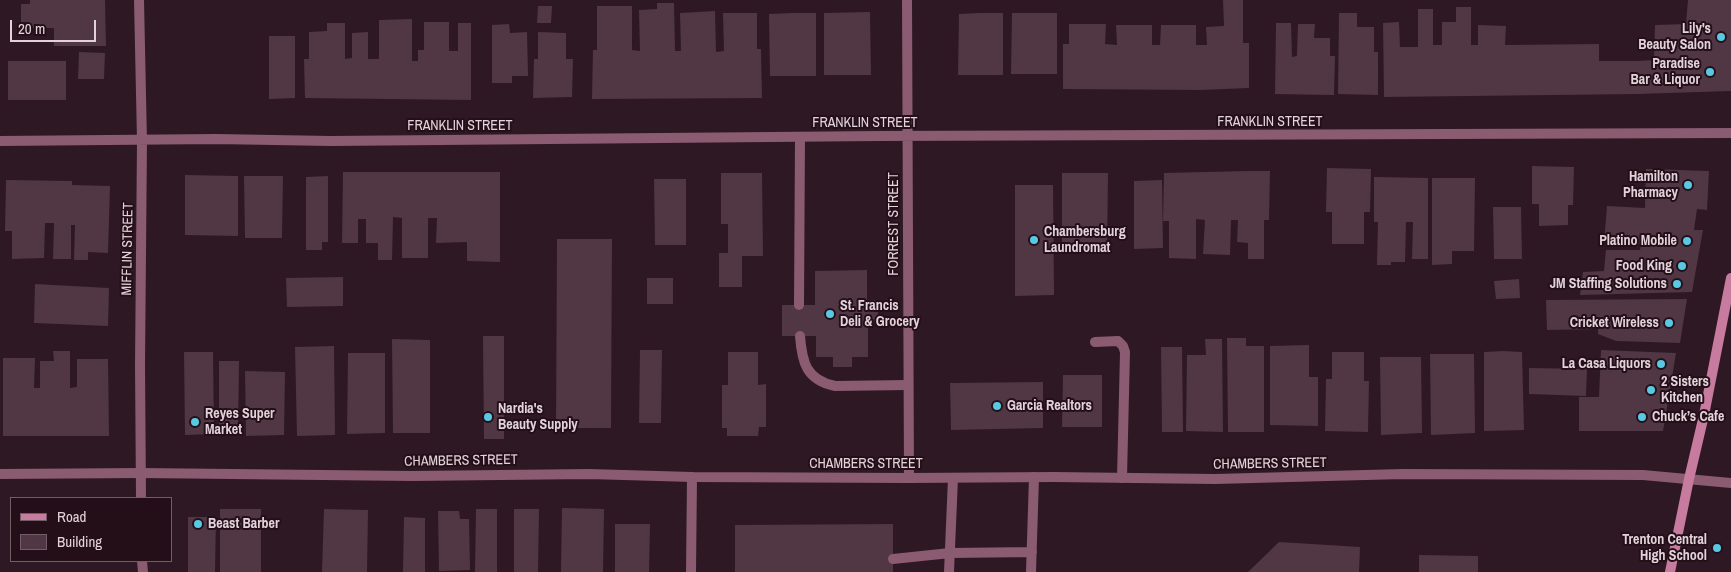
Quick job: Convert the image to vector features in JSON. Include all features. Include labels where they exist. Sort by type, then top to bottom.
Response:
[{"type":"main road","points":[[1670,572],[1728,309],[1731,278]]},
{"type":"street","name":"MIFFLIN STREET","points":[[139,0],[142,141],[141,497]]},
{"type":"street","name":"FORREST STREET","points":[[908,0],[909,478]]},
{"type":"street","name":"FRANKLIN STREET","points":[[0,141],[219,139],[331,141],[907,136],[1731,133]]},
{"type":"street","points":[[800,137],[800,305]]},
{"type":"street","points":[[800,336],[802,358],[808,370],[826,384],[836,386],[908,385]]},
{"type":"street","points":[[1096,342],[1118,341],[1123,346],[1125,352],[1122,478]]},
{"type":"street","name":"CHAMBERS STREET","points":[[0,474],[141,473],[413,476],[589,474],[692,477],[1215,479],[1413,474],[1643,475],[1731,483]]},
{"type":"street","points":[[691,572],[692,477]]},
{"type":"street","points":[[1031,572],[1034,477]]},
{"type":"street","points":[[949,572],[952,478]]},
{"type":"street","points":[[893,559],[950,553],[1032,552]]},
{"type":"building","points":[[30,0],[105,0],[106,46],[54,46],[54,28],[29,28],[29,22],[21,22],[21,4],[30,4]]},
{"type":"building","points":[[1223,0],[1243,0],[1243,43],[1249,43],[1249,88],[1201,90],[1063,89],[1063,44],[1069,44],[1069,24],[1106,24],[1105,44],[1117,45],[1116,25],[1152,25],[1152,45],[1160,45],[1161,25],[1196,25],[1196,45],[1207,45],[1206,27],[1224,26]]},
{"type":"building","points":[[1688,0],[1731,0],[1731,91],[1384,97],[1383,23],[1399,22],[1400,47],[1418,47],[1418,9],[1433,9],[1433,45],[1442,45],[1442,22],[1456,22],[1456,7],[1471,7],[1471,45],[1478,45],[1478,25],[1506,26],[1505,45],[1599,44],[1599,61],[1637,61],[1654,60],[1655,25],[1686,24]]},
{"type":"building","points":[[657,3],[674,3],[675,51],[681,51],[680,13],[715,11],[716,52],[724,51],[723,13],[757,13],[757,49],[761,49],[762,98],[592,99],[593,50],[597,50],[597,6],[632,6],[632,50],[640,51],[639,10],[657,9]]},
{"type":"building","points":[[538,6],[552,6],[551,23],[537,23]]},
{"type":"building","points":[[870,12],[871,75],[824,75],[824,13]]},
{"type":"building","points":[[816,13],[816,76],[770,76],[769,14]]},
{"type":"building","points":[[1003,13],[1003,75],[958,75],[959,14]]},
{"type":"building","points":[[1012,13],[1057,13],[1057,74],[1011,74]]},
{"type":"building","points":[[1339,13],[1357,13],[1357,27],[1374,27],[1374,52],[1378,52],[1378,95],[1338,94]]},
{"type":"building","points":[[412,19],[412,61],[418,61],[418,50],[424,50],[424,22],[449,22],[449,51],[458,51],[458,23],[471,23],[471,100],[305,98],[304,59],[309,59],[309,32],[327,31],[327,23],[345,23],[345,59],[352,58],[352,33],[368,32],[368,59],[379,59],[379,20]]},
{"type":"building","points":[[1276,23],[1291,23],[1292,57],[1297,56],[1298,24],[1315,24],[1314,38],[1330,38],[1330,56],[1335,56],[1334,95],[1275,94]]},
{"type":"building","points":[[509,24],[510,33],[527,32],[528,76],[512,76],[512,83],[492,83],[492,25]]},
{"type":"building","points":[[538,32],[566,33],[566,59],[573,59],[572,97],[533,98],[534,59],[538,59]]},
{"type":"building","points":[[269,36],[295,36],[295,98],[269,99]]},
{"type":"building","points":[[79,52],[105,53],[104,79],[78,79]]},
{"type":"building","points":[[8,61],[66,61],[66,100],[8,100]]},
{"type":"building","points":[[1532,166],[1574,167],[1573,205],[1568,205],[1568,225],[1539,226],[1539,204],[1532,204]]},
{"type":"building","points":[[1327,168],[1371,169],[1370,212],[1364,212],[1364,244],[1332,244],[1332,212],[1326,212]]},
{"type":"building","points":[[1646,169],[1709,171],[1707,210],[1697,209],[1694,230],[1703,230],[1692,292],[1580,295],[1583,272],[1604,271],[1606,250],[1640,250],[1641,244],[1604,243],[1607,206],[1645,208]]},
{"type":"building","points":[[1270,171],[1269,220],[1264,220],[1264,259],[1248,259],[1248,243],[1237,242],[1238,220],[1231,220],[1230,255],[1203,254],[1205,220],[1196,219],[1196,259],[1169,258],[1169,221],[1163,221],[1164,173]]},
{"type":"building","points":[[343,172],[500,172],[500,262],[467,261],[467,242],[436,243],[437,218],[428,218],[428,258],[402,258],[402,218],[393,217],[392,260],[378,260],[378,243],[366,243],[366,219],[358,219],[358,243],[342,243]]},
{"type":"building","points":[[721,173],[762,173],[763,256],[742,256],[742,287],[719,287],[719,253],[728,253],[728,224],[721,224]]},
{"type":"building","points":[[1062,173],[1108,173],[1107,252],[1062,252]]},
{"type":"building","points":[[185,175],[238,176],[238,236],[185,235]]},
{"type":"building","points":[[244,176],[283,176],[282,238],[245,238]]},
{"type":"building","points":[[328,176],[328,242],[322,242],[322,250],[306,250],[306,177]]},
{"type":"building","points":[[1374,177],[1428,178],[1428,259],[1412,259],[1413,222],[1406,222],[1405,262],[1377,265],[1378,222],[1374,222]]},
{"type":"building","points":[[1432,178],[1475,178],[1474,251],[1452,251],[1452,264],[1432,265]]},
{"type":"building","points":[[654,179],[686,179],[686,245],[655,245]]},
{"type":"building","points":[[6,180],[72,181],[72,185],[110,186],[108,253],[88,252],[88,260],[74,260],[75,225],[71,225],[71,259],[53,259],[54,223],[45,223],[44,258],[12,259],[12,231],[5,231]]},
{"type":"building","points":[[1162,180],[1163,248],[1134,249],[1134,181]]},
{"type":"building","name":"Chambersburg Laundromat","points":[[1015,185],[1053,185],[1054,295],[1015,296]]},
{"type":"building","points":[[1493,207],[1521,207],[1522,259],[1494,259]]},
{"type":"building","points":[[557,239],[612,239],[611,428],[556,428]]},
{"type":"building","name":"St. Francis Deli & Grocery","points":[[867,270],[867,300],[878,300],[878,322],[868,322],[868,357],[852,357],[852,367],[833,367],[833,357],[816,357],[816,336],[782,336],[782,305],[815,305],[815,271]]},
{"type":"building","points":[[343,277],[343,306],[287,307],[286,278]]},
{"type":"building","points":[[647,278],[673,278],[673,304],[647,304]]},
{"type":"building","points":[[1519,279],[1520,298],[1496,299],[1494,281]]},
{"type":"building","points":[[35,284],[109,288],[108,326],[34,323]]},
{"type":"building","points":[[1687,299],[1680,343],[1616,341],[1598,334],[1598,329],[1547,330],[1546,300]]},
{"type":"building","points":[[483,336],[504,336],[504,439],[484,439]]},
{"type":"building","points":[[1227,338],[1246,338],[1246,346],[1264,346],[1264,432],[1228,432]]},
{"type":"building","points":[[392,339],[430,340],[430,433],[393,433]]},
{"type":"building","points":[[1205,339],[1222,339],[1223,432],[1186,431],[1187,355],[1206,355]]},
{"type":"building","points":[[1309,345],[1309,377],[1318,377],[1318,426],[1270,425],[1270,346]]},
{"type":"building","points":[[334,346],[335,435],[297,436],[295,347]]},
{"type":"building","points":[[1161,347],[1182,347],[1183,432],[1162,432]]},
{"type":"building","points":[[640,350],[662,350],[661,423],[639,423]]},
{"type":"building","points":[[1601,350],[1676,353],[1663,431],[1579,431],[1579,397],[1599,397]]},
{"type":"building","points":[[53,351],[70,351],[70,388],[77,387],[77,359],[108,359],[109,436],[3,436],[3,358],[35,358],[34,388],[40,388],[40,361],[54,361]]},
{"type":"building","points":[[184,352],[213,352],[214,434],[185,435]]},
{"type":"building","points":[[728,352],[758,352],[758,385],[766,384],[766,427],[759,427],[758,436],[727,436],[727,428],[722,428],[722,385],[728,385]]},
{"type":"building","points":[[1332,352],[1364,352],[1364,381],[1369,381],[1368,432],[1325,431],[1326,379],[1332,379]]},
{"type":"building","points":[[1484,352],[1522,352],[1524,430],[1484,431]]},
{"type":"building","points":[[348,353],[385,353],[385,433],[347,434]]},
{"type":"building","points":[[1430,354],[1474,354],[1475,433],[1431,435]]},
{"type":"building","points":[[1380,357],[1421,357],[1422,433],[1381,435]]},
{"type":"building","points":[[219,361],[239,361],[238,433],[219,433]]},
{"type":"building","points":[[1529,368],[1587,369],[1586,396],[1529,394]]},
{"type":"building","points":[[245,371],[285,372],[284,435],[246,436]]},
{"type":"building","points":[[1063,375],[1102,375],[1102,427],[1062,427]]},
{"type":"building","name":"Garcia Realtors","points":[[1043,382],[1043,428],[951,430],[950,383]]},
{"type":"building","points":[[562,508],[604,509],[603,572],[561,572]]},
{"type":"building","points":[[220,509],[261,509],[261,572],[220,572]]},
{"type":"building","points":[[324,509],[368,510],[367,572],[322,572]]},
{"type":"building","points":[[476,509],[497,509],[497,572],[475,572]]},
{"type":"building","points":[[514,509],[539,509],[538,572],[514,572]]},
{"type":"building","points":[[438,511],[459,511],[460,519],[469,519],[470,570],[439,571]]},
{"type":"building","points":[[188,517],[216,517],[215,572],[188,572]]},
{"type":"building","points":[[404,517],[425,518],[425,572],[403,572]]},
{"type":"building","points":[[615,524],[650,524],[649,572],[615,572]]},
{"type":"building","points":[[893,524],[893,572],[735,572],[735,525]]},
{"type":"building","points":[[1279,542],[1360,547],[1359,572],[1248,572]]},
{"type":"building","points":[[1419,555],[1478,556],[1478,572],[1419,572]]},
{"type":"place","name":"Lily's Beauty Salon","points":[[1721,37]]},
{"type":"place","name":"Paradise Bar & Liquor","points":[[1710,72]]},
{"type":"place","name":"Hamilton Pharmacy","points":[[1688,185]]},
{"type":"place","name":"Chambersburg Laundromat","points":[[1034,240]]},
{"type":"place","name":"Platino Mobile","points":[[1687,241]]},
{"type":"place","name":"Food King","points":[[1682,266]]},
{"type":"place","name":"JM Staffing Solutions","points":[[1677,284]]},
{"type":"place","name":"St. Francis Deli & Grocery","points":[[830,314]]},
{"type":"place","name":"Cricket Wireless","points":[[1669,323]]},
{"type":"place","name":"La Casa Liquors","points":[[1661,364]]},
{"type":"place","name":"2 Sisters Kitchen","points":[[1651,390]]},
{"type":"place","name":"Garcia Realtors","points":[[997,406]]},
{"type":"place","name":"Nardia's Beauty Supply","points":[[488,417]]},
{"type":"place","name":"Chuck’s Cafe","points":[[1642,417]]},
{"type":"place","name":"Reyes Super Market","points":[[195,422]]},
{"type":"place","name":"Beast Barber","points":[[198,524]]},
{"type":"place","name":"Trenton Central High School","points":[[1717,548]]}]
